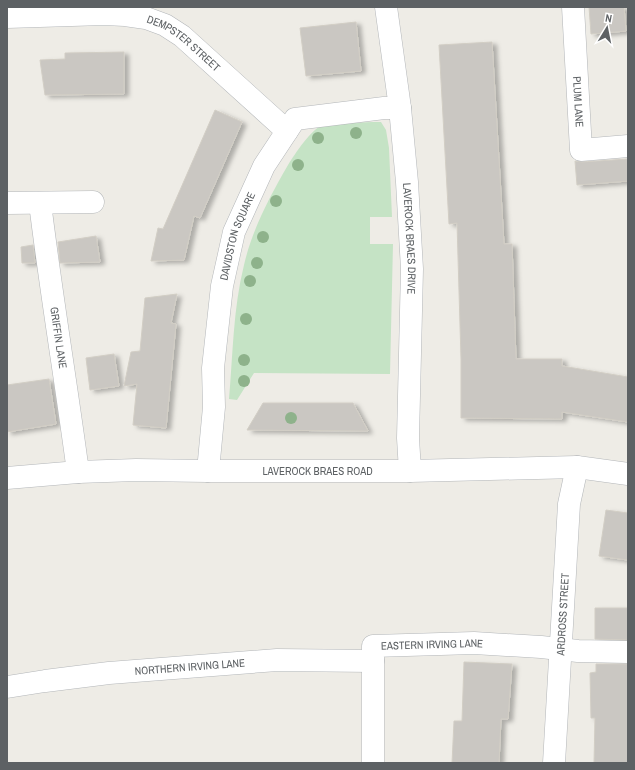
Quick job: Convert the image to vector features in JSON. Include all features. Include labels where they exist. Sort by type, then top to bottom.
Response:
[{"type":"street","name":"LAVEROCK BRAES DRIVE","points":[[386,7],[400,108],[407,182],[412,269],[408,438],[410,471]]},
{"type":"street","name":"PLUM LANE","points":[[573,7],[581,150],[628,146]]},
{"type":"street","name":"DEMPSTER STREET","points":[[7,17],[104,14],[125,15],[146,18],[165,25],[182,36],[287,131]]},
{"type":"street","name":"DAVIDSTON SQUARE","points":[[208,471],[214,407],[213,368],[222,286],[234,232],[264,166],[295,119],[384,108],[400,108]]},
{"type":"street","points":[[7,203],[93,202]]},
{"type":"street","name":"GRIFFIN LANE","points":[[40,203],[78,472]]},
{"type":"street","name":"LAVEROCK BRAES ROAD","points":[[7,478],[78,472],[136,470],[410,471],[577,466],[628,474]]},
{"type":"street","name":"ARDROSS STREET","points":[[554,763],[569,504],[577,466]]},
{"type":"street","name":"EASTERN IRVING LANE","points":[[374,763],[373,646],[474,643],[561,649]]},
{"type":"street","points":[[561,649],[578,651],[628,652]]},
{"type":"street","name":"NORTHERN IRVING LANE","points":[[7,687],[109,673],[277,660],[373,661]]},
{"type":"green space","points":[[381,122],[386,130],[389,148],[392,217],[370,217],[370,244],[393,244],[390,374],[254,373],[237,400],[229,399],[235,315],[240,282],[247,252],[268,201],[281,177],[304,142],[314,131],[324,124]]},
{"type":"building","points":[[589,7],[624,7],[626,31],[591,34]]},
{"type":"building","points":[[356,22],[361,71],[306,76],[300,28]]},
{"type":"building","points":[[492,42],[504,244],[512,244],[516,359],[562,359],[562,366],[628,377],[628,422],[562,412],[562,419],[461,418],[461,359],[457,223],[449,224],[439,45]]},
{"type":"building","points":[[124,52],[124,94],[45,95],[40,60],[65,59],[65,53]]},
{"type":"building","points":[[215,110],[242,122],[200,218],[194,216],[184,260],[151,261],[158,228],[163,229]]},
{"type":"building","points":[[628,159],[628,181],[577,185],[575,161],[582,162]]},
{"type":"building","points":[[96,236],[100,262],[60,263],[58,242]]},
{"type":"building","points":[[33,245],[35,263],[22,263],[21,247]]},
{"type":"building","points":[[177,294],[171,323],[176,324],[166,428],[133,425],[137,384],[124,386],[131,352],[140,351],[145,298]]},
{"type":"building","points":[[114,354],[119,386],[90,390],[86,358]]},
{"type":"building","points":[[49,379],[56,424],[7,432],[7,385]]},
{"type":"building","points":[[263,403],[353,403],[368,431],[247,430]]},
{"type":"building","points":[[606,510],[628,513],[628,560],[599,556]]},
{"type":"building","points":[[595,608],[628,608],[628,640],[595,639]]},
{"type":"building","points":[[464,662],[512,664],[508,719],[501,719],[499,763],[452,763],[454,721],[462,721]]},
{"type":"building","points":[[596,664],[628,664],[628,763],[594,763],[595,718],[591,718],[590,673],[596,672]]}]
